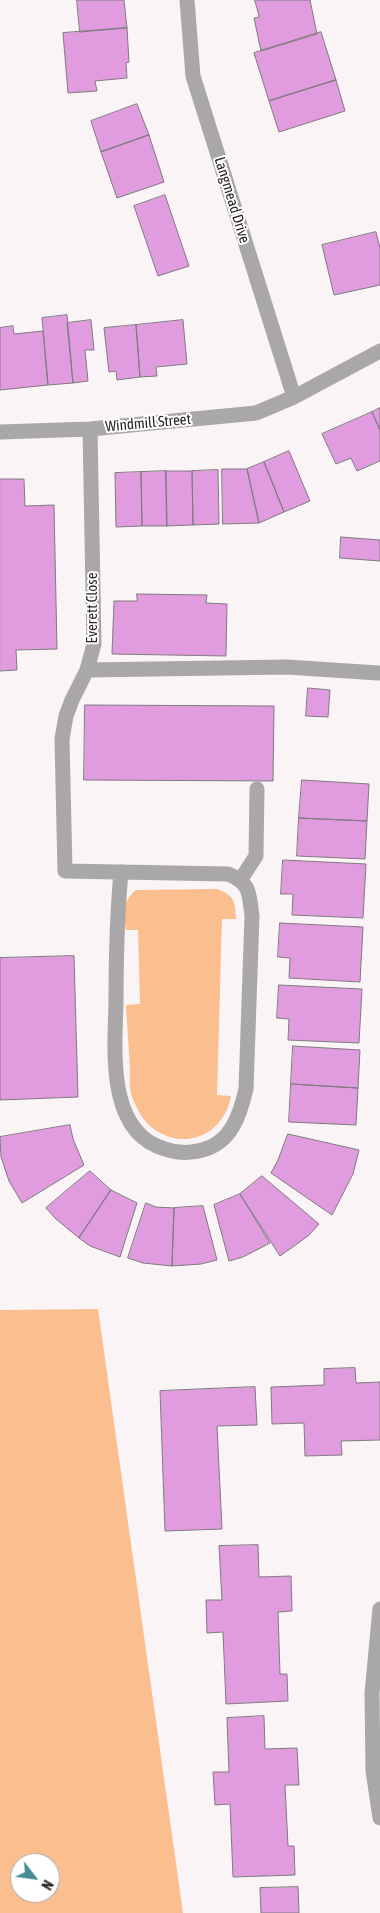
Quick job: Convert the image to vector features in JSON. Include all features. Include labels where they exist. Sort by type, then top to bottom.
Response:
[{"type":"street","name":"Langmead Drive","points":[[186,0],[193,76],[294,397]]},
{"type":"street","name":"Windmill Street","points":[[0,432],[90,429],[256,413],[294,397],[380,351]]},
{"type":"street","name":"Everett Close","points":[[90,429],[94,644],[87,670],[66,716],[62,738],[65,871],[121,872]]},
{"type":"street","points":[[87,670],[288,668],[378,673]]},
{"type":"street","points":[[241,879],[256,856],[257,789]]},
{"type":"street","points":[[121,872],[228,874],[241,879],[248,891],[252,916],[246,1089],[234,1128],[205,1150],[190,1153],[153,1146],[140,1135],[130,1122],[116,1084],[116,936],[121,872]]},
{"type":"street","points":[[380,1609],[372,1693],[373,1771],[380,1818]]},
{"type":"shaded area","points":[[217,889],[231,897],[236,913],[236,919],[222,919],[217,1095],[231,1096],[227,1110],[211,1130],[200,1136],[188,1139],[175,1138],[162,1134],[147,1123],[137,1109],[131,1094],[126,1005],[140,1004],[138,930],[126,930],[125,908],[131,894],[136,890]]},
{"type":"shaded area","points":[[98,1309],[183,1913],[0,1913],[0,1310]]},
{"type":"building","points":[[77,0],[124,0],[127,28],[80,32]]},
{"type":"building","points":[[255,0],[310,0],[317,34],[261,51],[254,18],[259,17]]},
{"type":"building","points":[[127,28],[129,62],[126,63],[127,78],[95,81],[97,91],[68,93],[63,33]]},
{"type":"building","points":[[321,32],[336,80],[269,101],[254,53]]},
{"type":"building","points":[[336,80],[345,111],[279,132],[269,101]]},
{"type":"building","points":[[137,104],[149,135],[101,152],[91,121]]},
{"type":"building","points":[[149,135],[164,182],[117,198],[101,152]]},
{"type":"building","points":[[165,195],[189,266],[158,276],[134,206]]},
{"type":"building","points":[[376,232],[380,248],[380,285],[334,295],[322,245]]},
{"type":"building","points":[[67,315],[73,383],[48,385],[42,318]]},
{"type":"building","points":[[91,320],[94,350],[85,350],[88,381],[73,383],[67,323]]},
{"type":"building","points":[[183,320],[187,364],[156,367],[157,376],[140,377],[136,325]]},
{"type":"building","points":[[136,325],[140,377],[117,380],[116,371],[109,372],[104,328]]},
{"type":"building","points":[[13,326],[14,334],[43,331],[48,385],[0,390],[0,328]]},
{"type":"building","points":[[380,408],[380,430],[372,412]]},
{"type":"building","points":[[372,412],[380,430],[380,461],[357,471],[351,458],[336,464],[322,434]]},
{"type":"building","points":[[289,451],[310,501],[284,512],[264,462]]},
{"type":"building","points":[[264,462],[284,512],[259,523],[247,469]]},
{"type":"building","points":[[222,469],[247,469],[259,523],[223,524]]},
{"type":"building","points":[[218,470],[219,524],[193,525],[192,471]]},
{"type":"building","points":[[166,471],[192,471],[193,525],[167,526]]},
{"type":"building","points":[[166,471],[167,526],[142,526],[141,472]]},
{"type":"building","points":[[141,472],[142,526],[116,527],[115,473]]},
{"type":"building","points":[[0,479],[24,479],[25,506],[54,505],[57,649],[16,650],[17,670],[0,671]]},
{"type":"building","points":[[341,537],[380,540],[380,561],[340,558]]},
{"type":"building","points":[[137,594],[207,595],[206,603],[227,604],[226,656],[112,654],[114,601],[137,601]]},
{"type":"building","points":[[308,688],[330,690],[328,717],[306,716]]},
{"type":"building","points":[[85,705],[274,706],[273,781],[84,780]]},
{"type":"building","points":[[302,780],[369,784],[367,821],[299,818]]},
{"type":"building","points":[[299,818],[367,821],[365,859],[297,856]]},
{"type":"building","points":[[283,860],[366,864],[363,918],[292,915],[293,894],[281,894]]},
{"type":"building","points":[[280,923],[363,927],[360,982],[289,978],[290,958],[278,957]]},
{"type":"building","points":[[74,956],[78,1097],[0,1100],[0,958]]},
{"type":"building","points":[[279,985],[362,989],[359,1043],[288,1040],[289,1019],[277,1018]]},
{"type":"building","points":[[293,1046],[360,1050],[358,1088],[291,1084]]},
{"type":"building","points":[[291,1084],[358,1088],[356,1125],[289,1122]]},
{"type":"building","points":[[70,1125],[73,1139],[84,1165],[22,1203],[9,1181],[1,1157],[0,1137]]},
{"type":"building","points":[[288,1134],[359,1150],[353,1174],[332,1215],[271,1173]]},
{"type":"building","points":[[90,1171],[111,1190],[79,1238],[46,1208]]},
{"type":"building","points":[[262,1176],[319,1224],[308,1236],[280,1256],[240,1194]]},
{"type":"building","points":[[111,1190],[137,1203],[120,1257],[90,1246],[79,1238]]},
{"type":"building","points":[[240,1194],[270,1243],[243,1257],[229,1261],[214,1205]]},
{"type":"building","points":[[146,1203],[156,1207],[174,1208],[172,1266],[143,1263],[128,1258]]},
{"type":"building","points":[[203,1206],[217,1260],[201,1264],[172,1266],[174,1208]]},
{"type":"building","points":[[355,1368],[356,1383],[380,1382],[380,1440],[341,1441],[342,1455],[305,1456],[304,1423],[272,1424],[271,1387],[324,1385],[324,1369]]},
{"type":"building","points":[[255,1387],[257,1425],[217,1426],[222,1529],[165,1531],[160,1391]]},
{"type":"building","points":[[258,1545],[259,1577],[291,1576],[292,1611],[278,1612],[280,1674],[287,1674],[288,1701],[226,1704],[223,1632],[207,1633],[206,1600],[222,1600],[219,1546]]},
{"type":"building","points":[[264,1716],[265,1749],[297,1748],[299,1785],[285,1785],[288,1846],[294,1846],[295,1875],[233,1877],[230,1804],[215,1805],[213,1772],[229,1772],[227,1718]]},
{"type":"building","points":[[298,1887],[299,1913],[261,1913],[260,1888]]}]
